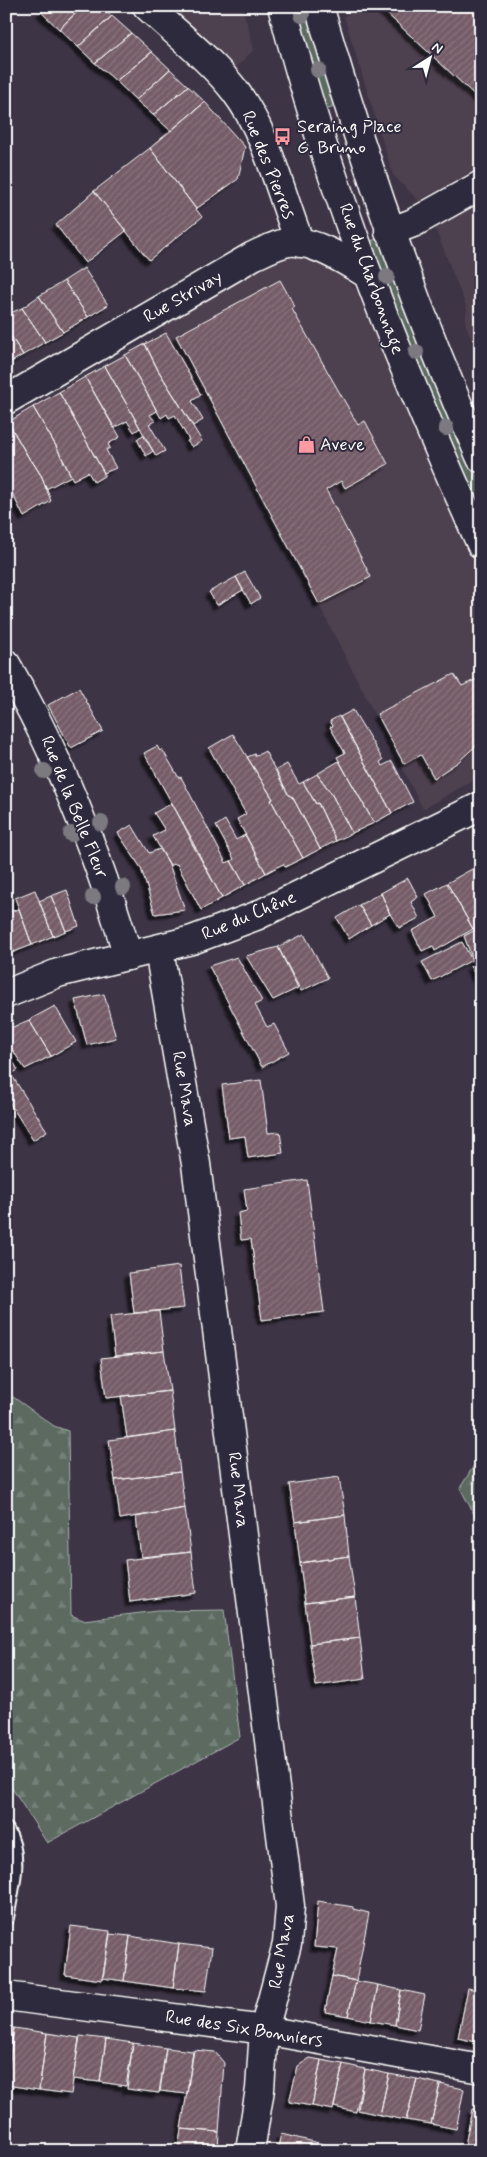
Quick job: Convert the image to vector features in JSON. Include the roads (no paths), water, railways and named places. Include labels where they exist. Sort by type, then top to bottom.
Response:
[{"type":"street","name":"Rue des Pierres","points":[[146,6],[220,74],[235,91],[248,111],[266,152],[300,243]]},
{"type":"street","name":"Rue du Charbonnage","points":[[282,6],[321,136],[368,274],[407,376],[481,544]]},
{"type":"street","name":"Rue du Charbonnage","points":[[320,6],[343,90],[389,232],[443,373],[481,458]]},
{"type":"street","points":[[389,232],[413,223],[481,185]]},
{"type":"street","name":"Rue Strivay","points":[[6,400],[253,256],[284,244],[300,243],[326,251],[368,274]]},
{"type":"street","name":"Rue de la Belle Fleur","points":[[6,664],[42,731],[70,791],[105,881],[128,956]]},
{"type":"street","name":"Rue du Chêne","points":[[6,994],[58,973],[159,950],[223,930],[256,916],[481,806]]},
{"type":"street","name":"Rue Mava","points":[[159,950],[196,1164],[289,1888],[290,1906],[287,1944],[264,2030],[260,2089],[250,2151]]},
{"type":"street","name":"Rue des Six Bonniers","points":[[6,1996],[264,2030],[481,2069]]},
{"type":"lane","points":[[6,1830],[13,1840],[16,1857],[6,1918]]},
{"type":"place","name":"Seraing Place G. Bruno","points":[[283,137]]},
{"type":"place","name":"Aveve","points":[[306,445]]}]
